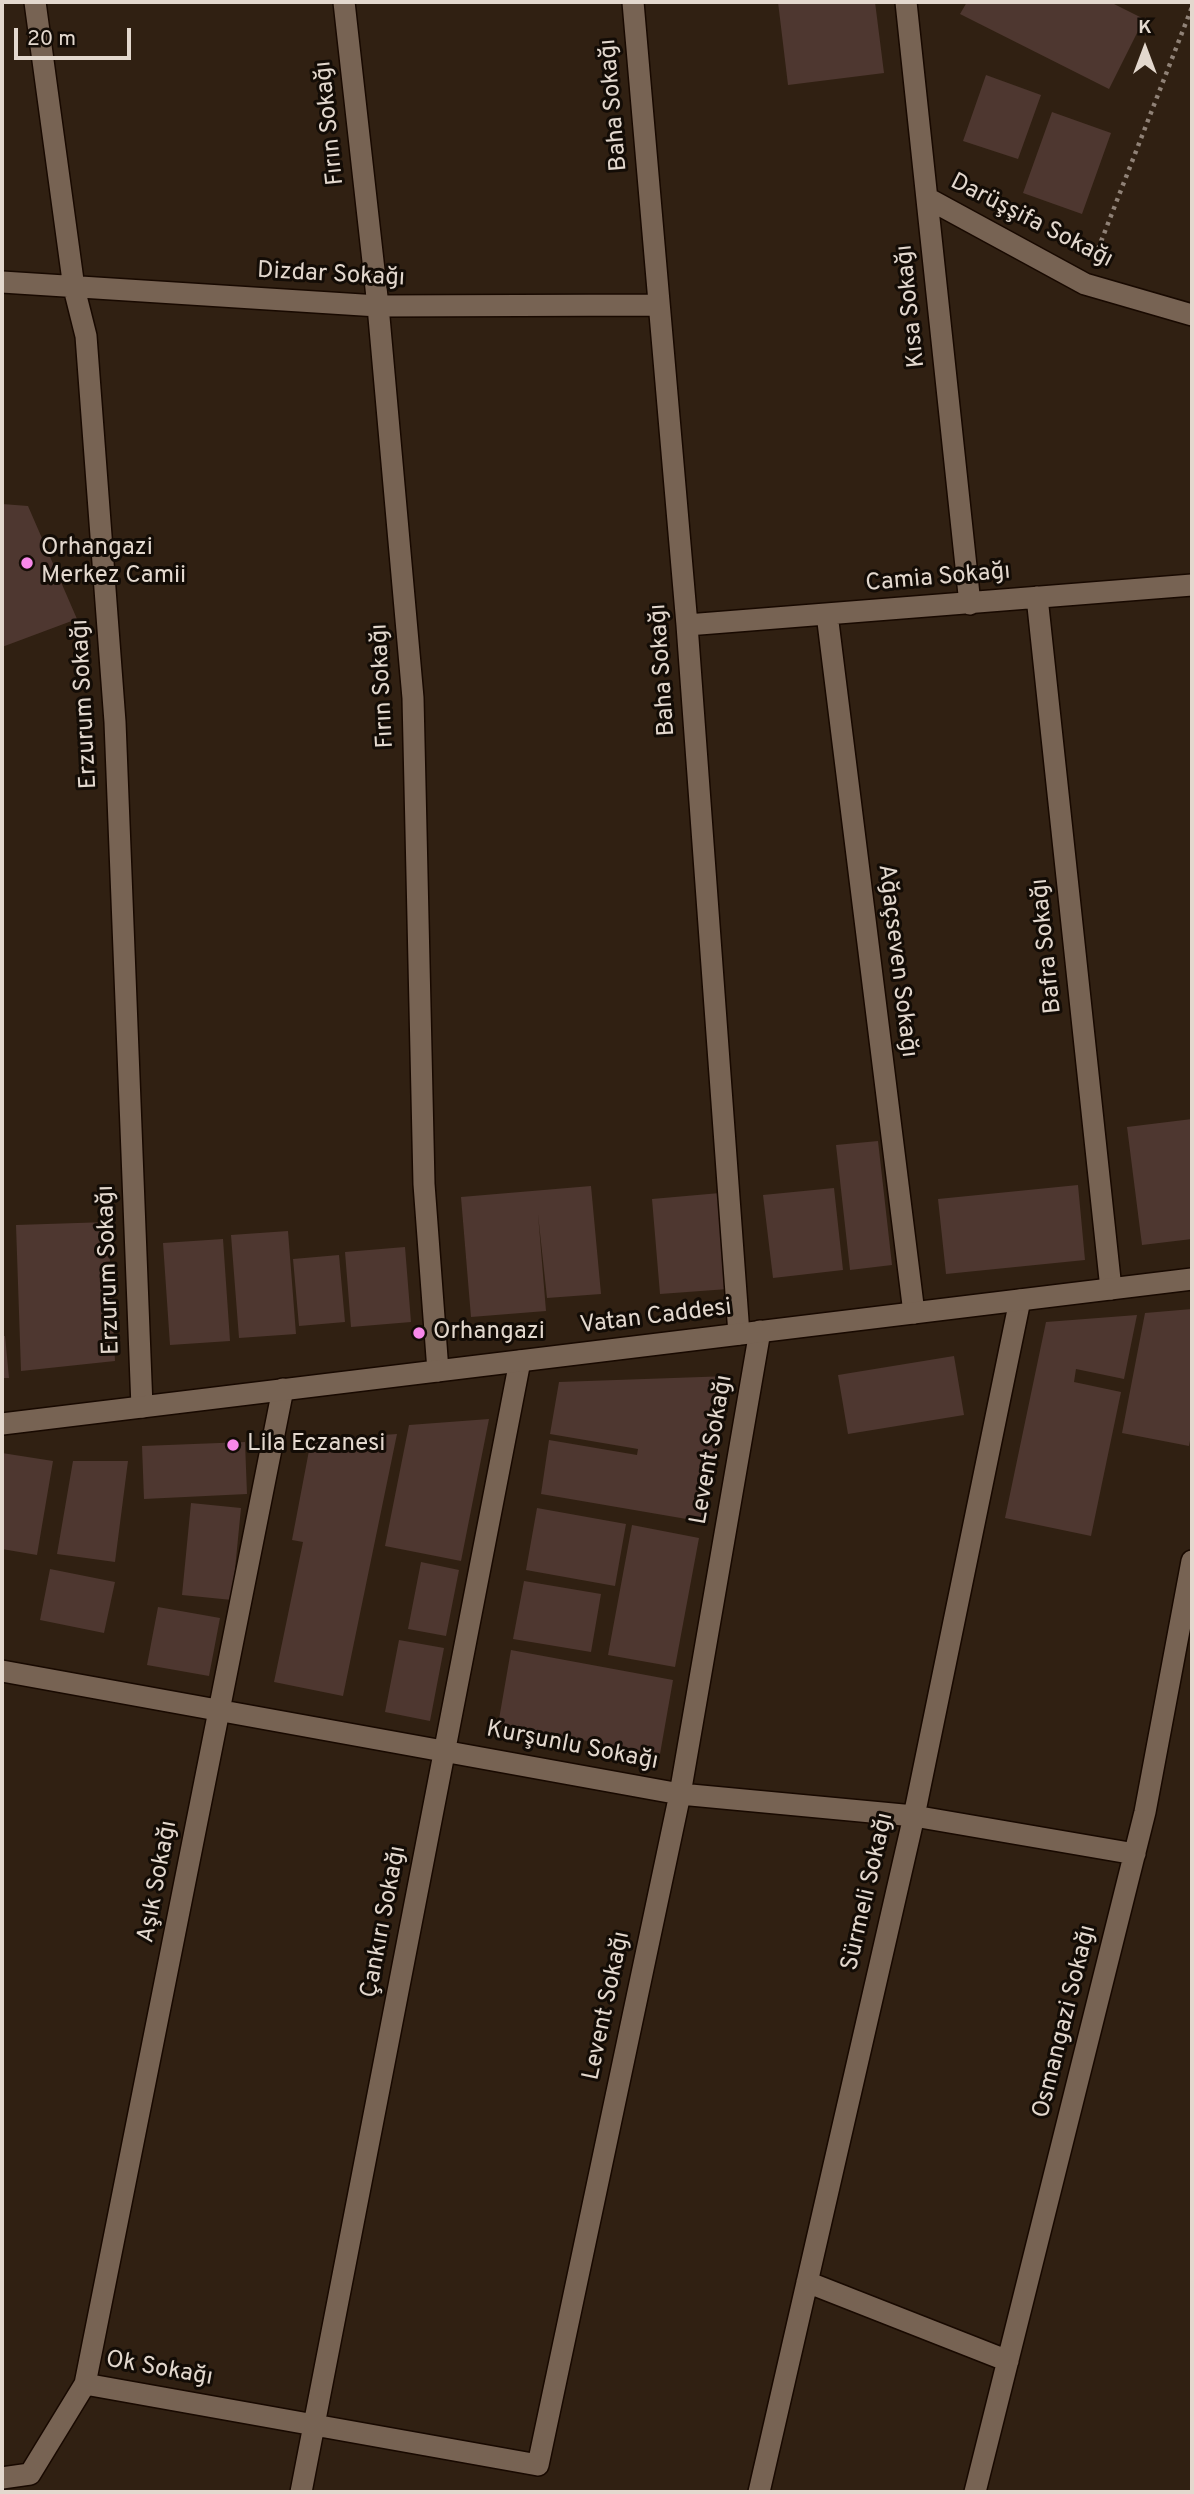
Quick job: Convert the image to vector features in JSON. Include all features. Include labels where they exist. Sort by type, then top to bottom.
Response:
[{"type":"street","name":"Erzurum Sokağı","points":[[35,2],[74,288],[86,336],[115,722],[142,1407]]},
{"type":"street","name":"Fırın Sokağı","points":[[344,2],[378,306],[413,698],[424,1184],[438,1371]]},
{"type":"street","name":"Baha Sokağı","points":[[633,2],[750,1333]]},
{"type":"street","name":"Kısa Sokağı","points":[[906,2],[970,604]]},
{"type":"street","name":"Darüşşifa Sokağı","points":[[927,198],[1085,284],[1192,315]]},
{"type":"street","name":"Dizdar Sokağı","points":[[2,282],[378,306],[659,305]]},
{"type":"street","name":"Camia Sokağı","points":[[687,625],[1192,585]]},
{"type":"street","name":"Bafra Sokağı","points":[[1037,597],[1111,1289]]},
{"type":"street","name":"Ağaçseven Sokağı","points":[[827,614],[914,1313]]},
{"type":"street","name":"Vatan Caddesi","points":[[2,1424],[1192,1279]]},
{"type":"street","name":"Sürmeli Sokağı","points":[[759,2492],[914,1816],[1020,1300]]},
{"type":"street","name":"Levent Sokağı","points":[[314,2425],[538,2465],[680,1794],[750,1333]]},
{"type":"street","name":"Çankırı Sokağı","points":[[301,2492],[520,1361]]},
{"type":"street","name":"Aşık Sokağı","points":[[85,2384],[283,1390]]},
{"type":"street","name":"Osmangazi Sokağı","points":[[975,2492],[1145,1812],[1192,1561]]},
{"type":"street","name":"Kurşunlu Sokağı","points":[[2,1671],[680,1794],[914,1816],[1135,1854]]},
{"type":"street","points":[[807,2282],[1008,2361]]},
{"type":"street","name":"Ok Sokağı","points":[[2,2478],[30,2474],[85,2384],[314,2425]]},
{"type":"path","points":[[1085,284],[1192,7]]},
{"type":"building","points":[[778,2],[875,2],[884,73],[788,85]]},
{"type":"building","points":[[967,2],[1110,2],[1144,19],[1109,89],[960,14]]},
{"type":"building","points":[[986,75],[1041,95],[1018,159],[963,141]]},
{"type":"building","points":[[1052,112],[1111,133],[1082,214],[1023,193]]},
{"type":"building","name":"Orhangazi Merkez Camii","points":[[2,504],[28,506],[77,619],[2,647]]},
{"type":"building","points":[[1192,1119],[1192,1239],[1142,1245],[1127,1127]]},
{"type":"building","points":[[878,1141],[892,1265],[850,1270],[836,1145]]},
{"type":"building","points":[[1078,1185],[1085,1260],[946,1274],[938,1199]]},
{"type":"building","points":[[591,1186],[601,1294],[547,1298],[538,1214],[546,1311],[471,1317],[461,1197]]},
{"type":"building","points":[[834,1188],[843,1270],[773,1278],[763,1195]]},
{"type":"building","points":[[720,1193],[728,1289],[660,1294],[652,1199]]},
{"type":"building","points":[[108,1222],[115,1361],[21,1371],[16,1225]]},
{"type":"building","points":[[288,1231],[296,1334],[239,1338],[231,1235]]},
{"type":"building","points":[[223,1239],[230,1341],[170,1345],[163,1243]]},
{"type":"building","points":[[405,1247],[411,1322],[351,1327],[345,1252]]},
{"type":"building","points":[[339,1255],[345,1322],[299,1326],[293,1259]]},
{"type":"building","points":[[1192,1309],[1192,1430],[1189,1446],[1122,1433],[1145,1313]]},
{"type":"building","points":[[1137,1315],[1124,1379],[1076,1369],[1074,1382],[1121,1392],[1091,1536],[1005,1518],[1046,1322]]},
{"type":"building","points":[[2,1336],[5,1336],[9,1378],[2,1378]]},
{"type":"building","points":[[954,1356],[964,1415],[848,1434],[838,1375]]},
{"type":"building","points":[[730,1376],[704,1522],[541,1494],[549,1440],[637,1455],[638,1449],[550,1434],[559,1382]]},
{"type":"building","points":[[489,1419],[461,1561],[385,1546],[409,1425]]},
{"type":"building","points":[[397,1434],[343,1696],[274,1682],[303,1542],[292,1540],[311,1440]]},
{"type":"building","points":[[245,1442],[247,1494],[144,1499],[142,1446]]},
{"type":"building","points":[[2,1453],[53,1461],[37,1555],[2,1549]]},
{"type":"building","points":[[73,1461],[128,1461],[115,1562],[57,1554]]},
{"type":"building","points":[[191,1503],[241,1508],[232,1600],[182,1595]]},
{"type":"building","points":[[537,1508],[626,1524],[615,1586],[526,1570]]},
{"type":"building","points":[[632,1525],[699,1538],[675,1667],[608,1655]]},
{"type":"building","points":[[421,1562],[459,1570],[446,1636],[408,1629]]},
{"type":"building","points":[[50,1569],[115,1582],[104,1633],[40,1620]]},
{"type":"building","points":[[524,1581],[601,1594],[591,1652],[513,1639]]},
{"type":"building","points":[[158,1607],[220,1618],[209,1676],[147,1665]]},
{"type":"building","points":[[399,1640],[444,1648],[430,1721],[385,1712]]},
{"type":"building","points":[[511,1650],[673,1680],[660,1754],[498,1725]]},
{"type":"place","name":"Orhangazi Merkez Camii","points":[[27,563]]},
{"type":"place","name":"Orhangazi","points":[[419,1333]]},
{"type":"place","name":"Lila Eczanesi","points":[[233,1445]]}]
